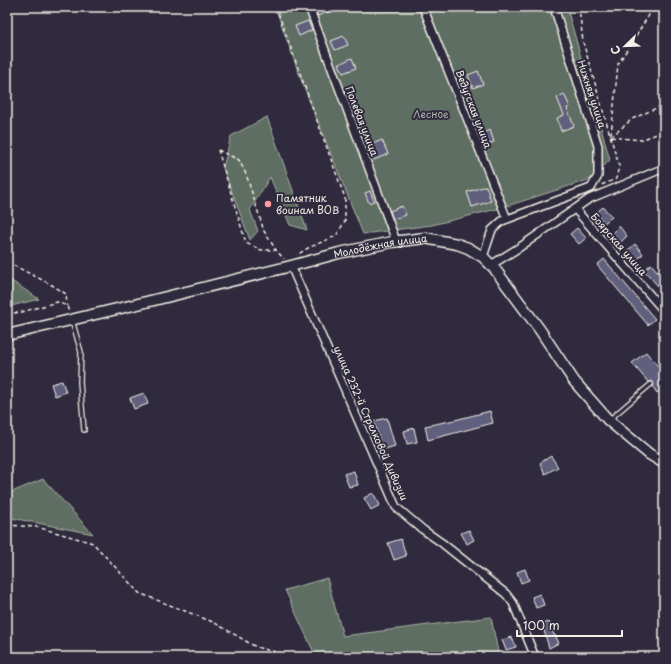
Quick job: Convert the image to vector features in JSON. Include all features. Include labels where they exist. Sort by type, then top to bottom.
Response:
[{"type":"main road","name":"Молодёжная улица","points":[[7,335],[340,253],[396,241],[425,238],[457,244],[468,248],[483,257],[491,265],[508,285],[574,381],[608,420],[649,454],[664,463]]},
{"type":"street","name":"Полевая улица","points":[[309,7],[396,241]]},
{"type":"street","name":"Ведугская улица","points":[[423,7],[507,219]]},
{"type":"street","name":"Нижняя улица","points":[[554,7],[598,146],[598,176],[591,188]]},
{"type":"street","points":[[491,265],[520,248],[589,199],[661,169],[664,176]]},
{"type":"street","points":[[483,257],[492,230],[502,220],[591,188]]},
{"type":"street","name":"Боярская улица","points":[[575,209],[664,311]]},
{"type":"street","name":"улица 232-й Стрелковой Дивизии","points":[[291,266],[396,507],[506,594],[513,603],[535,657]]},
{"type":"lane","points":[[72,319],[81,352],[80,382],[84,430]]},
{"type":"lane","points":[[608,420],[651,384]]},
{"type":"path","points":[[276,7],[344,198],[345,221],[336,236],[308,248],[296,256],[291,266],[276,250],[264,231],[246,174],[239,160],[218,150],[246,243],[261,250],[276,250]]},
{"type":"path","points":[[579,7],[583,42],[619,166],[616,179],[591,188]]},
{"type":"path","points":[[611,137],[618,64],[654,7]]},
{"type":"path","points":[[611,137],[632,119],[663,105],[664,107]]},
{"type":"path","points":[[611,137],[641,140],[664,131]]},
{"type":"path","points":[[7,262],[52,285],[66,294],[67,306],[72,319]]},
{"type":"path","points":[[7,314],[22,312],[57,302],[67,306]]},
{"type":"path","points":[[7,525],[37,527],[93,543],[139,593],[213,622],[256,647],[293,657]]},
{"type":"green space","name":"Лесное","points":[[275,7],[569,7],[567,8],[610,160],[591,179],[501,208],[432,225],[363,234],[302,82]]},
{"type":"green space","points":[[267,117],[307,230],[290,225],[270,177],[250,210],[258,231],[250,240],[223,168],[231,136]]},
{"type":"green space","points":[[7,278],[39,299],[11,306],[7,305]]},
{"type":"green space","points":[[43,479],[93,534],[7,517],[7,494]]},
{"type":"green space","points":[[327,578],[343,636],[491,617],[499,657],[403,657],[400,652],[383,657],[316,657],[285,590]]},
{"type":"building","points":[[314,7],[339,7],[318,16]]},
{"type":"building","points":[[308,21],[312,30],[299,36],[295,26]]},
{"type":"building","points":[[344,36],[348,45],[335,50],[331,41]]},
{"type":"building","points":[[352,58],[356,68],[343,73],[339,64]]},
{"type":"building","points":[[478,71],[483,84],[473,88],[468,75]]},
{"type":"building","points":[[564,94],[570,107],[567,108],[574,126],[561,131],[557,118],[564,115],[557,98]]},
{"type":"building","points":[[490,130],[494,142],[484,146],[479,134]]},
{"type":"building","points":[[382,140],[388,154],[374,160],[368,146]]},
{"type":"building","points":[[486,186],[491,201],[472,207],[467,192]]},
{"type":"building","points":[[370,191],[374,201],[369,203],[365,193]]},
{"type":"building","points":[[402,206],[406,215],[393,219],[390,211]]},
{"type":"building","points":[[603,207],[612,217],[604,223],[596,213]]},
{"type":"building","points":[[619,226],[627,236],[620,243],[612,233]]},
{"type":"building","points":[[577,228],[586,238],[579,244],[570,234]]},
{"type":"building","points":[[635,244],[643,254],[636,261],[627,251]]},
{"type":"building","points":[[604,259],[655,319],[648,325],[597,265]]},
{"type":"building","points":[[651,264],[664,279],[664,293],[644,270]]},
{"type":"building","points":[[646,352],[664,373],[664,387],[657,393],[653,387],[653,382],[648,382],[632,363]]},
{"type":"building","points":[[62,381],[66,392],[55,396],[51,384]]},
{"type":"building","points":[[144,393],[148,404],[134,409],[130,398]]},
{"type":"building","points":[[490,411],[493,423],[428,440],[425,426]]},
{"type":"building","points":[[387,418],[395,446],[382,450],[374,421]]},
{"type":"building","points":[[414,428],[417,442],[407,444],[404,431]]},
{"type":"building","points":[[551,456],[558,467],[545,474],[540,463]]},
{"type":"building","points":[[354,471],[358,485],[349,487],[344,474]]},
{"type":"building","points":[[373,493],[380,505],[371,510],[364,498]]},
{"type":"building","points":[[469,530],[474,540],[467,544],[461,533]]},
{"type":"building","points":[[401,539],[406,556],[394,560],[388,543]]},
{"type":"building","points":[[525,569],[529,580],[521,583],[517,572]]},
{"type":"building","points":[[540,594],[544,605],[536,608],[532,597]]},
{"type":"building","points":[[549,622],[559,643],[549,648],[542,624]]},
{"type":"building","points":[[512,637],[516,647],[506,650],[502,640]]},
{"type":"place","name":"Памятник воинам ВОВ","points":[[268,204]]}]
